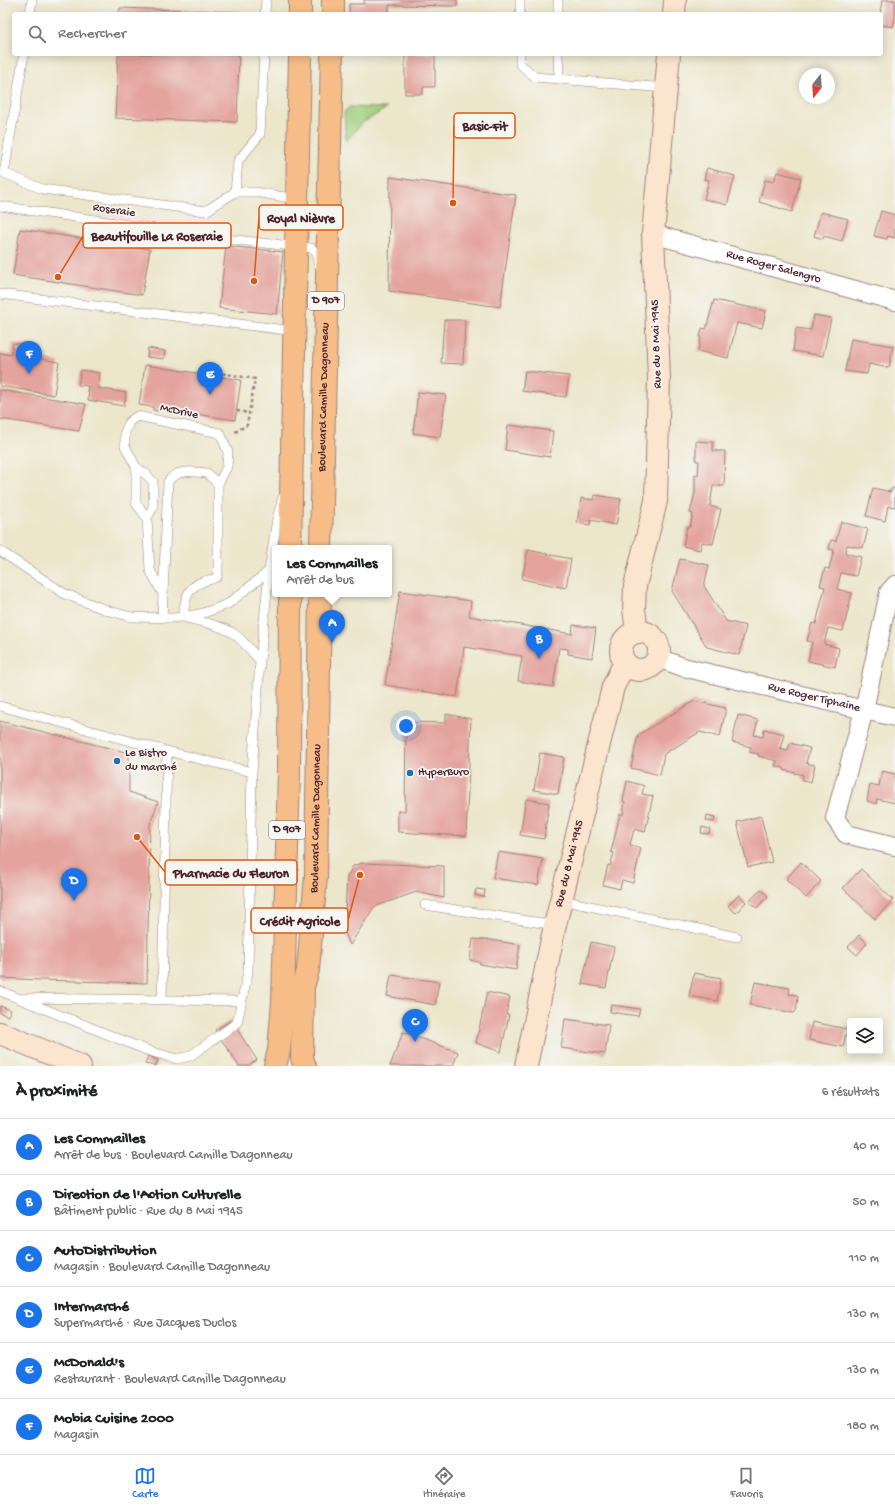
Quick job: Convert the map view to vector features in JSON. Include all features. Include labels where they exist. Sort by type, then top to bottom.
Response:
[{"type":"main road","points":[[300,0],[300,12]]},
{"type":"main road","points":[[333,0],[333,12]]},
{"type":"main road","name":"D 907","points":[[290,545],[300,56]]},
{"type":"main road","name":"Boulevard Camille Dagonneau","points":[[321,545],[332,56]]},
{"type":"main road","name":"D 907","points":[[275,1066],[279,1050],[283,1002],[289,771],[290,597]]},
{"type":"main road","name":"Boulevard Camille Dagonneau","points":[[305,1066],[302,1058],[303,987],[308,970],[316,876],[320,597]]},
{"type":"street","points":[[674,12],[675,0]]},
{"type":"street","name":"Rue du 8 Mai 1945","points":[[637,632],[634,609],[635,586],[656,501],[659,378],[653,234],[669,56]]},
{"type":"street","name":"Rue Roger Salengro","points":[[653,234],[895,301]]},
{"type":"street","points":[[895,585],[889,592],[864,710],[895,717]]},
{"type":"street","points":[[637,632],[642,632],[653,637],[659,647],[658,658],[655,664],[649,669],[636,671],[624,664],[621,647],[626,637],[637,632]]},
{"type":"street","name":"Rue Roger Tiphaine","points":[[658,658],[683,667],[864,710],[835,818],[846,834],[895,846]]},
{"type":"street","name":"Rue du 8 Mai 1945","points":[[526,1066],[561,900],[613,687],[624,664]]},
{"type":"street","points":[[0,1033],[80,1066]]},
{"type":"lane","points":[[30,12],[32,0]]},
{"type":"lane","points":[[265,12],[266,0]]},
{"type":"lane","points":[[520,0],[520,12]]},
{"type":"lane","points":[[558,0],[558,12]]},
{"type":"lane","points":[[24,56],[2,173],[42,189],[206,211],[235,192],[254,192],[296,199]]},
{"type":"lane","points":[[235,192],[238,161],[260,134],[264,56]]},
{"type":"lane","points":[[520,56],[520,64],[535,77],[665,88]]},
{"type":"lane","points":[[558,56],[558,78]]},
{"type":"lane","name":"Roseraie","points":[[0,206],[217,238],[311,248],[317,253],[320,344],[325,369]]},
{"type":"lane","points":[[0,294],[295,332]]},
{"type":"lane","name":"McDrive","points":[[163,594],[150,570],[147,518],[153,507],[153,482],[147,475],[136,467],[125,446],[125,432],[129,422],[137,416],[220,433],[223,440]]},
{"type":"lane","points":[[183,617],[185,602],[191,588],[202,582],[217,578],[218,484],[227,467],[228,452],[223,440]]},
{"type":"lane","points":[[273,545],[277,520],[292,456]]},
{"type":"lane","name":"McDrive","points":[[136,467],[136,503],[147,518]]},
{"type":"lane","points":[[162,618],[168,482],[172,476],[180,472],[207,473],[218,484]]},
{"type":"lane","points":[[0,551],[65,594],[109,611],[132,617],[183,617],[212,610],[228,604],[269,571]]},
{"type":"lane","points":[[0,991],[149,1051],[176,1059],[190,1056],[237,1023],[248,972],[252,772],[260,661],[272,552]]},
{"type":"lane","points":[[183,617],[231,632],[248,646],[260,661]]},
{"type":"lane","points":[[0,706],[167,751],[252,772]]},
{"type":"lane","points":[[162,1000],[167,751]]},
{"type":"lane","points":[[561,900],[737,937]]},
{"type":"lane","points":[[425,905],[555,925]]},
{"type":"lane","points":[[19,998],[242,1001]]},
{"type":"path","points":[[209,375],[209,371],[255,379],[247,425],[223,440]]},
{"type":"path","points":[[237,411],[249,413]]},
{"type":"green space","points":[[349,107],[387,108],[362,123],[346,141],[344,112]]},
{"type":"building","points":[[364,0],[457,0],[457,6],[389,5],[389,12],[349,12],[349,4],[364,4]]},
{"type":"building","points":[[882,0],[895,0],[895,18],[893,27],[883,25],[883,12],[880,12]]},
{"type":"building","points":[[120,8],[240,12],[119,12]]},
{"type":"building","points":[[118,56],[239,56],[237,122],[115,118]]},
{"type":"building","points":[[405,56],[435,56],[435,87],[423,87],[423,94],[405,94]]},
{"type":"building","points":[[707,168],[735,176],[727,205],[704,199],[709,180],[704,179]]},
{"type":"building","points":[[777,172],[801,178],[792,212],[759,202],[765,180],[774,182]]},
{"type":"building","points":[[390,177],[516,195],[500,307],[389,291]]},
{"type":"building","points":[[881,211],[895,215],[895,238],[888,236],[887,239],[874,236]]},
{"type":"building","points":[[821,212],[848,219],[842,241],[824,236],[823,239],[814,236]]},
{"type":"building","points":[[20,229],[150,249],[142,295],[13,275]]},
{"type":"building","points":[[226,246],[283,252],[277,314],[219,308]]},
{"type":"building","points":[[714,300],[766,311],[762,328],[737,323],[728,358],[698,351],[702,328],[706,329]]},
{"type":"building","points":[[814,315],[831,318],[823,356],[793,351],[796,328],[811,330]]},
{"type":"building","points":[[444,320],[465,320],[463,364],[441,363]]},
{"type":"building","points":[[851,339],[893,346],[889,368],[869,364],[867,374],[845,371]]},
{"type":"building","points":[[13,343],[37,346],[35,358],[59,362],[54,395],[0,386],[0,353],[11,355]]},
{"type":"building","points":[[148,348],[165,351],[164,359],[147,357]]},
{"type":"building","points":[[145,365],[241,380],[235,420],[195,414],[194,417],[187,416],[187,413],[159,408],[159,411],[153,410],[153,407],[139,405]]},
{"type":"building","points":[[81,370],[100,373],[98,388],[126,393],[124,406],[88,400],[88,386],[78,385]]},
{"type":"building","points":[[525,371],[569,376],[566,397],[522,391]]},
{"type":"building","points":[[0,390],[86,404],[79,431],[0,419]]},
{"type":"building","points":[[418,392],[446,395],[440,437],[413,433]]},
{"type":"building","points":[[508,425],[553,431],[550,457],[505,450]]},
{"type":"building","points":[[696,441],[713,442],[713,451],[725,451],[724,486],[713,486],[710,506],[721,509],[713,544],[702,542],[700,550],[683,546],[687,527],[690,527],[693,514],[690,513],[695,493],[695,475],[698,475],[699,461],[696,461]]},
{"type":"building","points":[[873,488],[891,492],[892,488],[895,488],[895,507],[888,506],[885,521],[866,516]]},
{"type":"building","points":[[595,495],[621,499],[616,525],[591,520],[590,525],[577,523],[581,498],[594,500]]},
{"type":"building","points":[[841,522],[868,529],[863,548],[847,545],[845,553],[861,557],[856,576],[841,573],[837,589],[852,593],[843,631],[828,628],[824,644],[839,648],[835,667],[808,661],[812,642],[807,641],[812,623],[816,624],[825,587],[820,586],[825,568],[829,569],[834,550],[829,549],[831,540],[836,541]]},
{"type":"building","points":[[528,550],[571,559],[566,588],[522,579]]},
{"type":"building","points":[[680,559],[709,565],[704,586],[726,621],[746,626],[739,655],[707,647],[672,591]]},
{"type":"building","points":[[400,591],[471,601],[469,616],[572,634],[573,625],[596,628],[592,658],[568,654],[568,649],[559,648],[553,687],[518,681],[522,656],[464,647],[457,697],[385,685]]},
{"type":"building","points":[[694,701],[726,708],[720,737],[700,732],[664,754],[660,775],[631,768],[638,735]]},
{"type":"building","points":[[446,714],[471,719],[466,836],[398,832],[398,811],[405,811],[406,722],[446,723]]},
{"type":"building","points":[[738,715],[758,720],[754,735],[763,737],[764,729],[784,734],[780,749],[788,751],[790,743],[810,748],[806,763],[815,765],[811,782],[802,780],[803,775],[775,766],[777,761],[749,752],[751,747],[732,742]]},
{"type":"building","points":[[0,721],[129,753],[129,792],[158,802],[150,824],[147,983],[0,978]]},
{"type":"building","points":[[540,753],[564,757],[558,794],[534,790]]},
{"type":"building","points":[[882,771],[895,774],[895,803],[877,799],[876,804],[867,801],[870,784],[879,786]]},
{"type":"building","points":[[627,781],[644,786],[642,794],[653,796],[645,832],[634,829],[630,845],[641,848],[633,883],[622,880],[620,889],[603,885],[608,865],[610,866],[614,853],[611,852],[620,814],[623,815],[625,802],[623,801]]},
{"type":"building","points":[[526,799],[549,803],[544,839],[520,835]]},
{"type":"building","points":[[707,815],[715,817],[714,822],[706,821]]},
{"type":"building","points":[[761,816],[772,862],[748,867],[737,822]]},
{"type":"building","points":[[702,827],[710,829],[709,834],[701,833]]},
{"type":"building","points":[[498,852],[543,859],[538,885],[493,878]]},
{"type":"building","points":[[801,862],[821,881],[806,898],[786,879]]},
{"type":"building","points":[[362,863],[444,866],[444,898],[416,892],[374,907],[350,945],[344,930],[347,877],[353,866]]},
{"type":"building","points":[[861,869],[893,900],[875,919],[843,888]]},
{"type":"building","points":[[476,889],[485,890],[484,897],[475,895]]},
{"type":"building","points":[[761,889],[768,896],[757,908],[749,902]]},
{"type":"building","points":[[739,895],[746,902],[736,913],[728,906]]},
{"type":"building","points":[[859,935],[867,943],[857,955],[848,947]]},
{"type":"building","points":[[473,939],[485,939],[520,945],[516,970],[480,964],[479,962],[470,960]]},
{"type":"building","points":[[591,942],[614,947],[606,988],[582,984]]},
{"type":"building","points":[[694,973],[721,978],[717,1001],[689,996]]},
{"type":"building","points":[[391,975],[439,982],[435,1005],[387,996]]},
{"type":"building","points":[[755,982],[790,988],[789,994],[797,995],[798,997],[796,1011],[794,1013],[750,1005]]},
{"type":"building","points":[[487,992],[510,997],[506,1014],[509,1015],[501,1052],[476,1043]]},
{"type":"building","points":[[611,1005],[640,1009],[638,1016],[610,1012]]},
{"type":"building","points":[[0,1006],[11,1010],[8,1016],[0,1013]]},
{"type":"building","points":[[565,1019],[609,1025],[605,1054],[561,1048]]},
{"type":"building","points":[[231,1020],[257,1060],[248,1066],[239,1066],[215,1030]]},
{"type":"building","points":[[812,1022],[847,1029],[843,1047],[809,1040]]},
{"type":"building","points":[[403,1032],[458,1052],[453,1066],[390,1066]]},
{"type":"building","points":[[148,1056],[158,1060],[156,1066],[145,1064]]},
{"type":"place","name":"Basic-Fit","points":[[453,203]]},
{"type":"place","name":"Beautifouille La Roseraie","points":[[58,277]]},
{"type":"place","name":"Royal Nièvre","points":[[254,281]]},
{"type":"place","name":"Mobia Cuisine 2000","points":[[29,374]]},
{"type":"place","name":"McDonald's","points":[[210,395]]},
{"type":"place","name":"Les Commailles","points":[[332,643]]},
{"type":"place","name":"Direction de l'Action Culturelle","points":[[539,659]]},
{"type":"place","name":"Le Bistro du marché","points":[[117,761]]},
{"type":"place","name":"HyperBuro","points":[[410,773]]},
{"type":"place","name":"Pharmacie du Fleuron","points":[[137,837]]},
{"type":"place","name":"Crédit Agricole","points":[[360,875]]},
{"type":"place","name":"Intermarché","points":[[74,901]]},
{"type":"place","name":"AutoDistribution","points":[[415,1042]]}]
